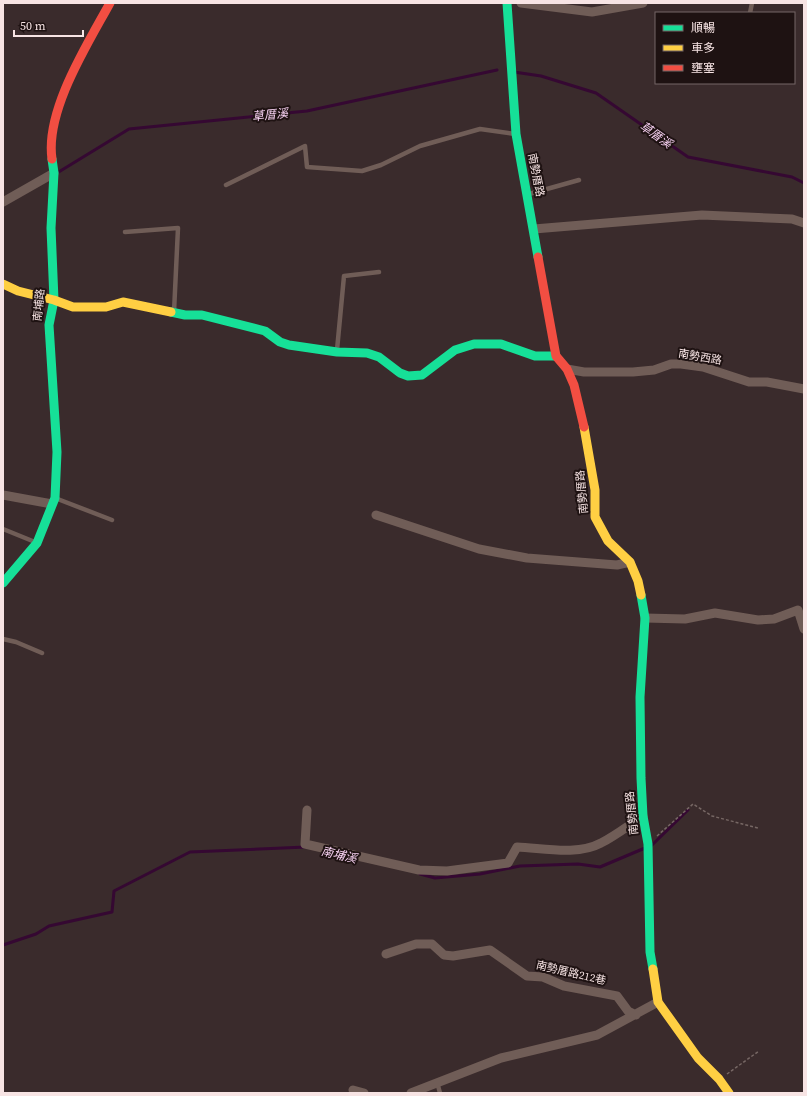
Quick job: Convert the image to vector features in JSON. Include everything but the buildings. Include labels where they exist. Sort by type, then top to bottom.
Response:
[{"type":"street","name":"南埔路","points":[[3,583],[37,542],[54,501],[56,452],[49,325],[54,300],[51,228],[54,173],[51,152],[51,137],[56,114],[86,48],[110,3]]},
{"type":"street","name":"南勢厝路","points":[[507,3],[516,134],[534,229],[549,324],[556,356],[567,369],[574,385],[588,445],[595,490],[595,517],[608,541],[630,562],[638,581],[645,618],[640,697],[642,816],[648,844],[650,952],[658,1002],[698,1058],[719,1079],[730,1093]]},
{"type":"street","points":[[521,3],[592,12],[643,3]]},
{"type":"street","points":[[3,202],[54,173]]},
{"type":"street","points":[[534,229],[702,215],[792,219],[804,224]]},
{"type":"street","points":[[3,284],[18,291],[73,306],[106,307],[123,302],[185,315],[202,314],[265,331],[280,342],[289,345],[337,352],[367,353],[378,356],[400,373],[408,376],[422,375],[455,350],[474,344],[501,344],[535,356],[556,356]]},
{"type":"street","name":"南勢西路","points":[[567,369],[584,372],[633,372],[654,370],[671,364],[681,364],[703,368],[749,382],[767,382],[804,388]]},
{"type":"street","points":[[3,495],[54,501]]},
{"type":"street","points":[[376,515],[479,549],[514,555],[617,565],[630,562]]},
{"type":"street","points":[[645,618],[685,619],[714,613],[758,620],[774,618],[798,610],[804,629]]},
{"type":"street","points":[[307,810],[304,844],[419,870],[447,872],[508,863],[517,847],[575,850],[600,844],[642,816]]},
{"type":"street","name":"南勢厝路212巷","points":[[386,954],[416,944],[432,944],[444,955],[453,956],[490,950],[527,976],[543,977],[564,986],[617,996],[628,1012],[636,1015]]},
{"type":"street","points":[[411,1093],[501,1058],[597,1035],[658,1002]]},
{"type":"street","points":[[353,1090],[364,1093]]},
{"type":"lane","points":[[226,185],[304,146],[307,167],[362,171],[381,165],[420,146],[480,129],[516,134]]},
{"type":"lane","points":[[527,194],[579,180]]},
{"type":"lane","points":[[125,232],[178,228],[174,312]]},
{"type":"lane","points":[[337,352],[344,276],[379,272]]},
{"type":"lane","points":[[54,501],[112,520]]},
{"type":"lane","points":[[3,529],[37,542]]},
{"type":"lane","points":[[3,639],[16,642],[42,653]]},
{"type":"lane","points":[[437,1082],[440,1093]]},
{"type":"path","points":[[648,844],[693,804],[712,816],[758,828]]},
{"type":"path","points":[[719,1079],[759,1051]]},
{"type":"waterway","name":"草厝溪","points":[[57,173],[129,129],[307,111],[497,70]]},
{"type":"waterway","name":"草厝溪","points":[[514,72],[541,76],[596,93],[688,157],[792,177],[804,183]]},
{"type":"waterway","name":"南埔溪","points":[[652,845],[688,810]]},
{"type":"waterway","name":"南埔溪","points":[[3,945],[36,934],[49,926],[112,912],[114,891],[190,852],[306,847]]},
{"type":"waterway","name":"南埔溪","points":[[420,874],[435,878],[480,874],[520,866],[578,864],[600,867],[645,848]]},
{"type":"traffic: fast","points":[[507,3],[516,134],[538,257]]},
{"type":"traffic: fast","points":[[3,583],[37,543],[55,498],[57,452],[49,325],[54,300],[51,228],[54,173],[52,159]]},
{"type":"traffic: fast","points":[[171,312],[185,315],[202,315],[265,331],[280,342],[289,345],[337,352],[367,353],[379,357],[400,373],[408,376],[422,375],[455,350],[474,344],[501,344],[535,356],[556,356]]},
{"type":"traffic: fast","points":[[641,595],[645,618],[640,697],[641,778],[643,816],[648,844],[650,952],[653,969]]},
{"type":"traffic: slow","points":[[3,284],[18,291],[54,300],[73,307],[106,307],[123,302],[171,312]]},
{"type":"traffic: slow","points":[[584,427],[595,490],[595,517],[608,541],[630,562],[638,581],[641,595]]},
{"type":"traffic: slow","points":[[653,969],[658,1002],[698,1058],[719,1079],[729,1093]]},
{"type":"traffic: jam","points":[[52,159],[52,140],[55,120],[61,100],[80,58],[110,3]]},
{"type":"traffic: jam","points":[[538,257],[556,356],[567,369],[574,385],[584,427]]}]
